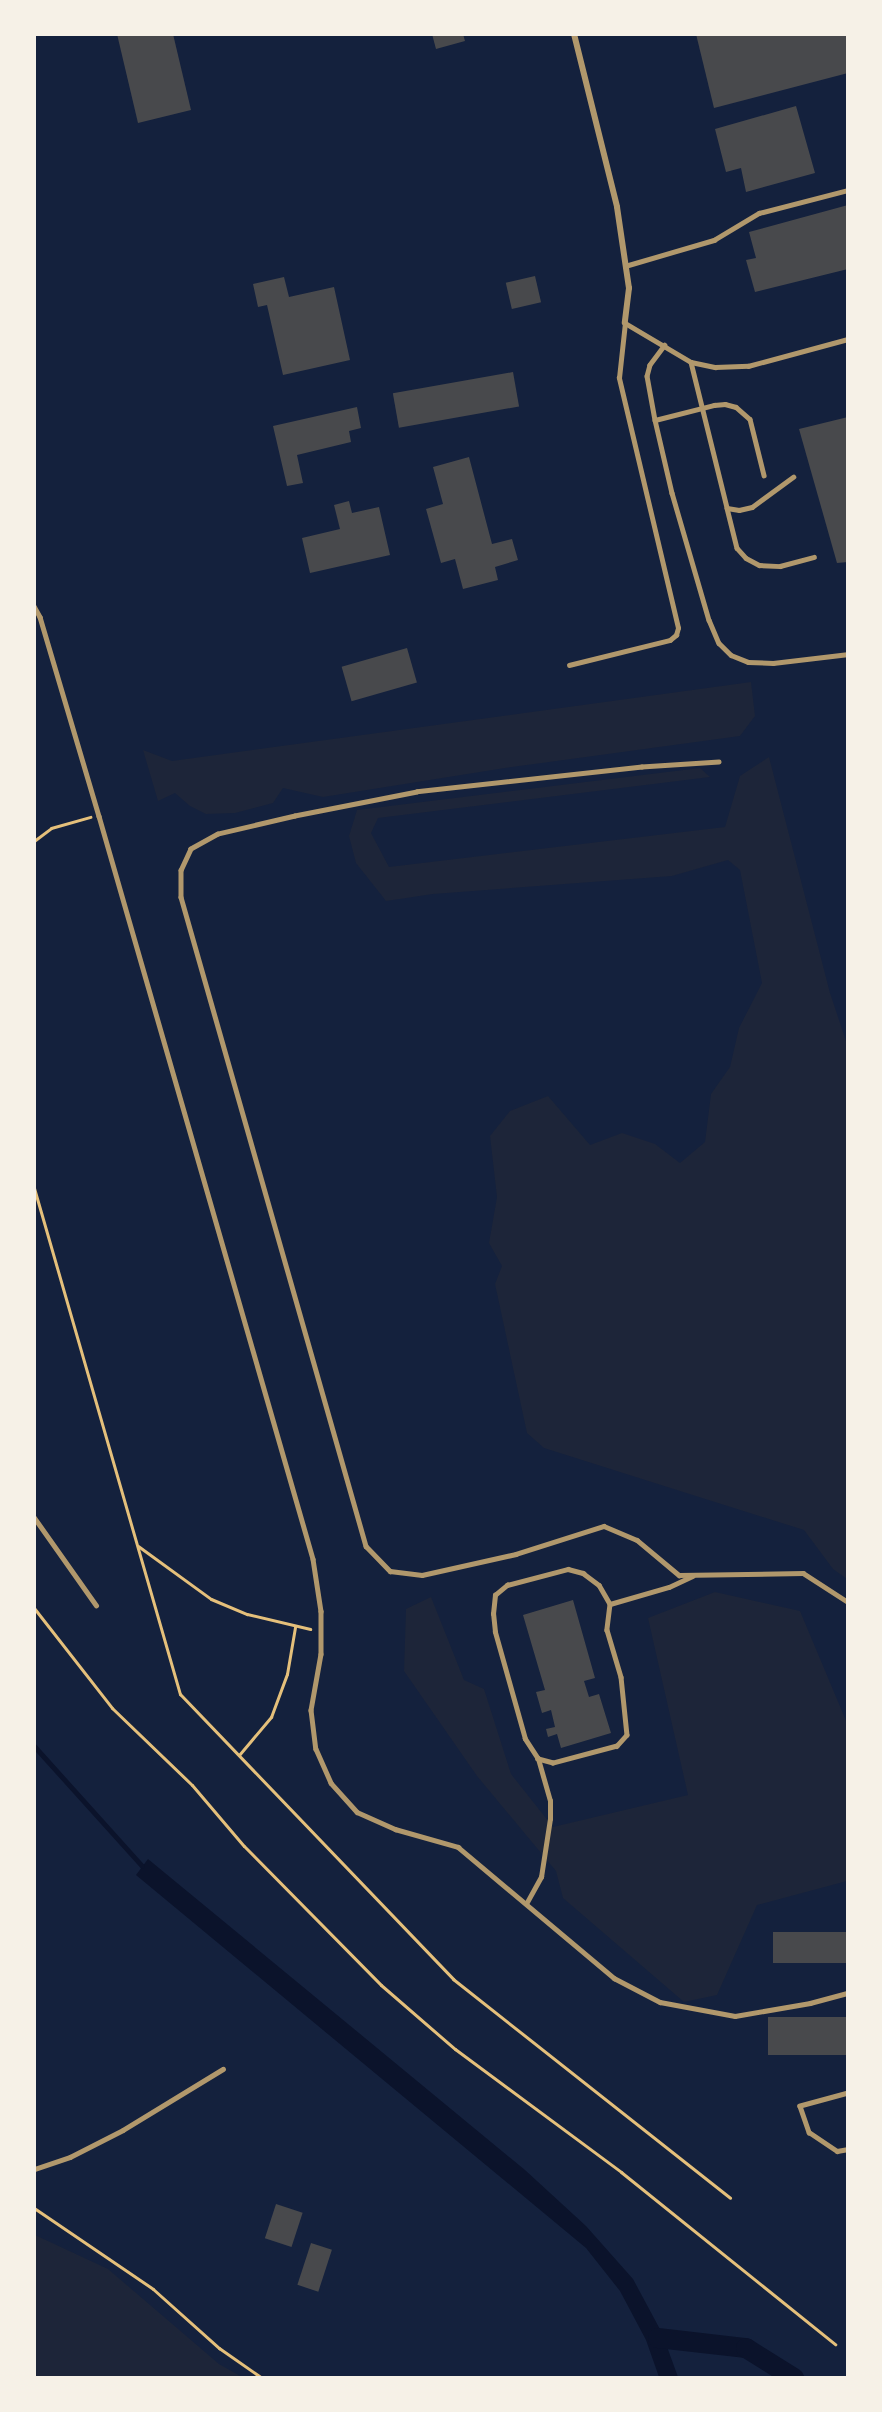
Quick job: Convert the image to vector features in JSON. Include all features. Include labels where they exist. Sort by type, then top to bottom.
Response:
[{"type":"street","points":[[574,34],[617,207],[629,288],[625,323]]},
{"type":"lane","points":[[626,266],[714,240],[759,213],[848,190]]},
{"type":"lane","points":[[569,665],[670,640],[676,635],[678,627],[619,378],[625,323],[691,362],[715,367],[748,366],[848,339]]},
{"type":"lane","points":[[665,345],[650,365],[647,376],[672,493],[709,620],[719,643],[731,655],[748,662],[772,663],[848,654]]},
{"type":"lane","points":[[691,362],[736,548],[746,558],[759,565],[780,566],[814,557]]},
{"type":"lane","points":[[655,420],[725,404],[736,407],[750,419],[764,475]]},
{"type":"lane","points":[[727,508],[739,510],[752,507],[793,477]]},
{"type":"lane","points":[[34,606],[44,628],[314,1559],[321,1611],[321,1654],[311,1710],[316,1749],[332,1783],[357,1812],[394,1829],[458,1846],[614,1978],[660,2002],[735,2016],[810,2003],[848,1993]]},
{"type":"lane","points":[[719,762],[642,767],[417,792],[218,834],[191,849],[181,870],[181,897],[366,1546],[390,1571],[422,1575],[516,1554],[604,1526],[637,1540],[680,1575],[803,1573],[848,1602]]},
{"type":"lane","points":[[34,1517],[96,1605]]},
{"type":"lane","points":[[526,1904],[541,1877],[550,1802],[538,1759],[525,1739],[495,1632],[493,1614],[495,1595],[507,1585],[568,1569],[583,1573],[599,1585],[610,1604],[608,1629],[621,1677],[627,1735],[617,1746],[590,1755],[553,1763],[538,1759]]},
{"type":"lane","points":[[610,1604],[669,1587],[695,1575]]},
{"type":"lane","points":[[35,2169],[70,2157],[131,2126],[223,2069]]},
{"type":"lane","points":[[848,2093],[800,2106],[809,2132],[837,2151],[848,2149]]},
{"type":"path","points":[[34,841],[51,828],[99,816]]},
{"type":"path","points":[[138,1546],[212,1599],[247,1614],[295,1627],[321,1630]]},
{"type":"path","points":[[34,1608],[112,1708],[192,1785],[244,1846],[381,1985],[455,2049],[621,2172],[835,2344]]},
{"type":"path","points":[[239,1755],[271,1717],[287,1674],[295,1627]]},
{"type":"path","points":[[34,2208],[153,2289],[219,2348],[262,2378]]},
{"type":"shaded area","points":[[751,682],[755,716],[740,736],[505,768],[323,797],[283,788],[273,803],[235,813],[206,814],[190,806],[175,793],[158,801],[143,750],[172,761]]},
{"type":"shaded area","points":[[769,757],[830,993],[847,1044],[847,1579],[833,1569],[804,1530],[544,1448],[527,1433],[495,1284],[502,1266],[489,1243],[497,1197],[490,1136],[510,1111],[548,1096],[590,1145],[622,1133],[655,1144],[680,1163],[705,1142],[711,1094],[730,1067],[739,1028],[762,983],[740,870],[728,860],[672,876],[433,894],[386,901],[356,863],[349,836],[357,810],[700,768],[710,777],[378,818],[371,833],[389,867],[725,827],[740,776]]},
{"type":"shaded area","points":[[715,1592],[800,1611],[847,1723],[847,1881],[757,1905],[717,1995],[684,2002],[563,1898],[556,1871],[477,1776],[404,1671],[406,1609],[431,1597],[464,1680],[484,1689],[511,1774],[553,1827],[688,1795],[648,1618]]},
{"type":"shaded area","points":[[148,1859],[525,2170],[586,2226],[633,2279],[662,2333],[678,2377],[659,2377],[646,2340],[620,2291],[586,2248],[136,1875]]},
{"type":"shaded area","points":[[35,2235],[108,2269],[219,2364],[242,2377],[35,2377]]},
{"type":"building","points":[[117,34],[173,34],[191,110],[138,123]]},
{"type":"building","points":[[432,34],[463,34],[465,41],[436,49]]},
{"type":"building","points":[[696,34],[848,34],[848,73],[714,108]]},
{"type":"building","points":[[796,106],[815,173],[746,192],[741,168],[726,172],[715,129]]},
{"type":"building","points":[[848,205],[848,269],[755,292],[746,260],[756,258],[749,232]]},
{"type":"building","points":[[535,276],[541,302],[512,309],[506,283]]},
{"type":"building","points":[[284,277],[289,297],[334,287],[350,360],[283,375],[267,305],[258,307],[253,284]]},
{"type":"building","points":[[513,372],[519,406],[399,428],[393,393]]},
{"type":"building","points":[[357,407],[361,428],[349,431],[351,442],[297,455],[303,483],[287,486],[273,426]]},
{"type":"building","points":[[848,417],[848,562],[837,563],[799,429]]},
{"type":"building","points":[[469,457],[492,544],[512,539],[518,560],[495,567],[498,580],[463,589],[455,559],[441,563],[426,509],[443,504],[433,467]]},
{"type":"building","points":[[349,501],[352,513],[379,507],[390,555],[310,573],[302,538],[340,529],[334,505]]},
{"type":"building","points":[[407,648],[417,683],[352,701],[342,667]]},
{"type":"building","points":[[573,1600],[595,1678],[584,1681],[589,1697],[599,1694],[611,1733],[561,1748],[557,1734],[548,1737],[546,1729],[555,1727],[551,1710],[542,1713],[536,1692],[545,1690],[523,1615]]},
{"type":"building","points":[[773,1932],[848,1932],[848,1963],[773,1963]]},
{"type":"building","points":[[768,2017],[848,2017],[848,2055],[768,2055]]},
{"type":"building","points":[[276,2204],[303,2213],[292,2247],[265,2238]]},
{"type":"building","points":[[311,2243],[332,2250],[318,2292],[297,2285]]},
{"type":"waterway","points":[[34,1746],[142,1866]]},
{"type":"waterway","points":[[658,2338],[746,2348],[794,2378]]}]
